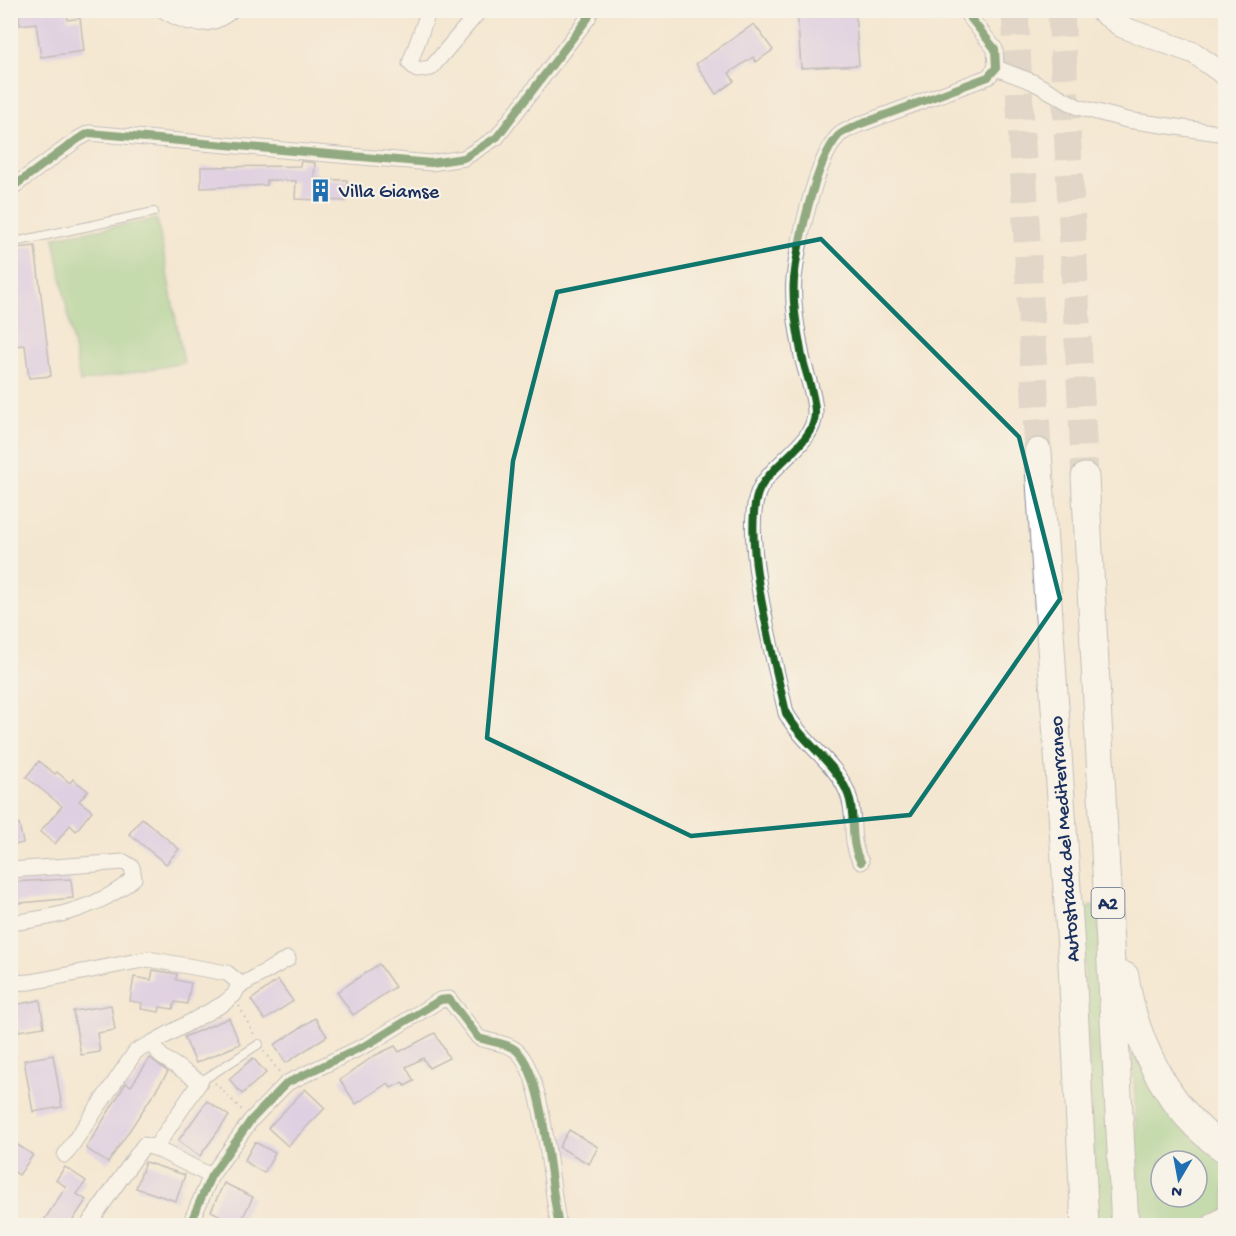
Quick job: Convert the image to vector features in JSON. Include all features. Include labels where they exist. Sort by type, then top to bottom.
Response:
[{"type":"highway","name":"Autostrada del Mediterraneo","points":[[1038,452],[1072,964],[1085,1226]]},
{"type":"highway","name":"Autostrada del Mediterraneo","points":[[1085,477],[1125,1226]]},
{"type":"highway","points":[[1090,581],[1102,629],[1121,949],[1127,992],[1140,1035],[1161,1081],[1196,1125],[1226,1150]]},
{"type":"highway","points":[[1072,964],[1067,1035],[1073,1226]]},
{"type":"highway","points":[[1216,1226],[1226,1220]]},
{"type":"street","points":[[163,10],[175,18],[195,24],[211,23],[223,18],[232,10]]},
{"type":"street","points":[[429,10],[410,63],[417,70],[431,68],[480,10]]},
{"type":"street","points":[[10,189],[78,139],[89,134],[431,164],[464,158],[497,137],[588,18],[591,10]]},
{"type":"street","points":[[861,862],[854,853],[849,796],[841,779],[796,732],[786,713],[757,571],[754,517],[757,495],[763,481],[809,431],[816,415],[801,353],[795,312],[794,280],[799,248],[815,185],[828,150],[840,134],[858,125],[988,77],[996,68],[995,49],[964,10]]},
{"type":"street","points":[[1099,10],[1122,27],[1194,53],[1226,76]]},
{"type":"street","points":[[996,68],[1033,82],[1078,107],[1127,120],[1226,134]]},
{"type":"street","points":[[10,870],[124,862],[132,867],[134,878],[125,886],[91,904],[48,919],[10,923]]},
{"type":"street","points":[[10,983],[31,982],[148,959],[227,973],[237,981],[238,987]]},
{"type":"street","points":[[65,1155],[136,1051],[223,1004],[234,995],[238,987],[288,959]]},
{"type":"street","points":[[189,1226],[211,1176],[251,1120],[287,1083],[370,1043],[436,1003],[449,999],[478,1038],[511,1046],[520,1053],[532,1080],[547,1142],[559,1226]]},
{"type":"street","points":[[152,1043],[161,1056],[205,1080],[155,1148]]},
{"type":"street","points":[[90,1222],[144,1146],[155,1148],[211,1176]]},
{"type":"lane","points":[[10,243],[154,212]]},
{"type":"lane","points":[[205,1080],[259,1044]]},
{"type":"path","points":[[205,1080],[251,1120]]},
{"type":"highlighted area","points":[[821,239],[1019,437],[1060,599],[910,815],[691,836],[487,738],[513,461],[557,292]]},
{"type":"green space","points":[[157,219],[184,363],[80,382],[54,237]]},
{"type":"green space","points":[[1091,905],[1098,908],[1119,1225],[1096,1225],[1082,915]]},
{"type":"green space","points":[[1133,1053],[1225,1162],[1225,1211],[1205,1225],[1140,1225]]},
{"type":"building","points":[[18,10],[67,10],[68,20],[80,18],[84,51],[41,57],[36,23],[20,25]]},
{"type":"building","points":[[797,10],[855,10],[859,65],[801,68]]},
{"type":"building","points":[[754,24],[773,50],[756,62],[753,57],[729,73],[734,81],[716,94],[696,64]]},
{"type":"building","points":[[301,161],[315,163],[314,179],[347,180],[346,201],[295,199],[296,181],[267,180],[267,185],[201,188],[201,167],[300,166]]},
{"type":"building","points":[[35,246],[51,376],[29,378],[25,345],[10,346],[10,249]]},
{"type":"building","points":[[39,761],[55,774],[57,772],[70,783],[73,779],[88,791],[79,801],[92,811],[76,831],[70,825],[55,844],[40,832],[62,806],[26,777]]},
{"type":"building","points":[[142,818],[179,849],[166,864],[129,834]]},
{"type":"building","points":[[19,824],[23,843],[10,846],[10,826]]},
{"type":"building","points":[[71,879],[73,898],[10,904],[10,882]]},
{"type":"building","points":[[379,964],[395,987],[353,1015],[337,992]]},
{"type":"building","points":[[153,970],[177,974],[176,980],[191,983],[187,1004],[175,1002],[173,1009],[160,1007],[159,1012],[141,1009],[142,1003],[130,1001],[134,977],[151,980]]},
{"type":"building","points":[[278,980],[293,1001],[265,1020],[251,1000]]},
{"type":"building","points":[[40,1000],[44,1027],[19,1031],[14,1005]]},
{"type":"building","points":[[111,1005],[115,1030],[97,1033],[100,1052],[81,1055],[73,1011]]},
{"type":"building","points":[[229,1018],[240,1044],[196,1063],[184,1037]]},
{"type":"building","points":[[315,1018],[327,1036],[286,1063],[274,1045]]},
{"type":"building","points":[[435,1033],[449,1058],[429,1068],[423,1058],[406,1067],[414,1081],[405,1086],[403,1082],[391,1088],[388,1083],[356,1104],[340,1080],[374,1056],[395,1046],[399,1052]]},
{"type":"building","points":[[53,1055],[62,1107],[33,1112],[24,1060]]},
{"type":"building","points":[[150,1058],[168,1072],[108,1163],[86,1148],[126,1083],[131,1086]]},
{"type":"building","points":[[253,1058],[266,1073],[242,1094],[229,1079]]},
{"type":"building","points":[[305,1089],[325,1108],[288,1146],[268,1128]]},
{"type":"building","points":[[207,1101],[229,1116],[200,1156],[178,1141]]},
{"type":"building","points":[[569,1130],[598,1147],[589,1164],[559,1147]]},
{"type":"building","points":[[10,1140],[33,1155],[19,1175],[10,1169]]},
{"type":"building","points":[[255,1142],[275,1153],[264,1173],[244,1161]]},
{"type":"building","points":[[145,1162],[185,1175],[176,1201],[136,1188]]},
{"type":"building","points":[[65,1167],[86,1181],[77,1194],[86,1200],[69,1226],[40,1226],[66,1187],[56,1180]]},
{"type":"building","points":[[224,1183],[253,1197],[239,1225],[211,1211]]},
{"type":"tunnel","points":[[1015,10],[1038,452]]},
{"type":"tunnel","points":[[1061,10],[1085,477]]},
{"type":"cycle path","points":[[10,189],[89,133],[431,163],[464,158],[497,137],[588,18],[591,10]]},
{"type":"cycle path","points":[[861,862],[855,846],[851,802],[843,783],[786,713],[756,570],[754,514],[758,493],[763,483],[800,445],[813,424],[815,405],[801,351],[795,315],[794,279],[809,204],[822,164],[838,136],[845,131],[988,77],[996,68],[995,49],[964,10]]},
{"type":"cycle path","points":[[189,1226],[211,1176],[251,1120],[287,1083],[370,1043],[440,1000],[449,999],[479,1038],[513,1048],[526,1064],[540,1107],[559,1226]]},
{"type":"place","name":"Villa Giamse","points":[[321,190]]}]
